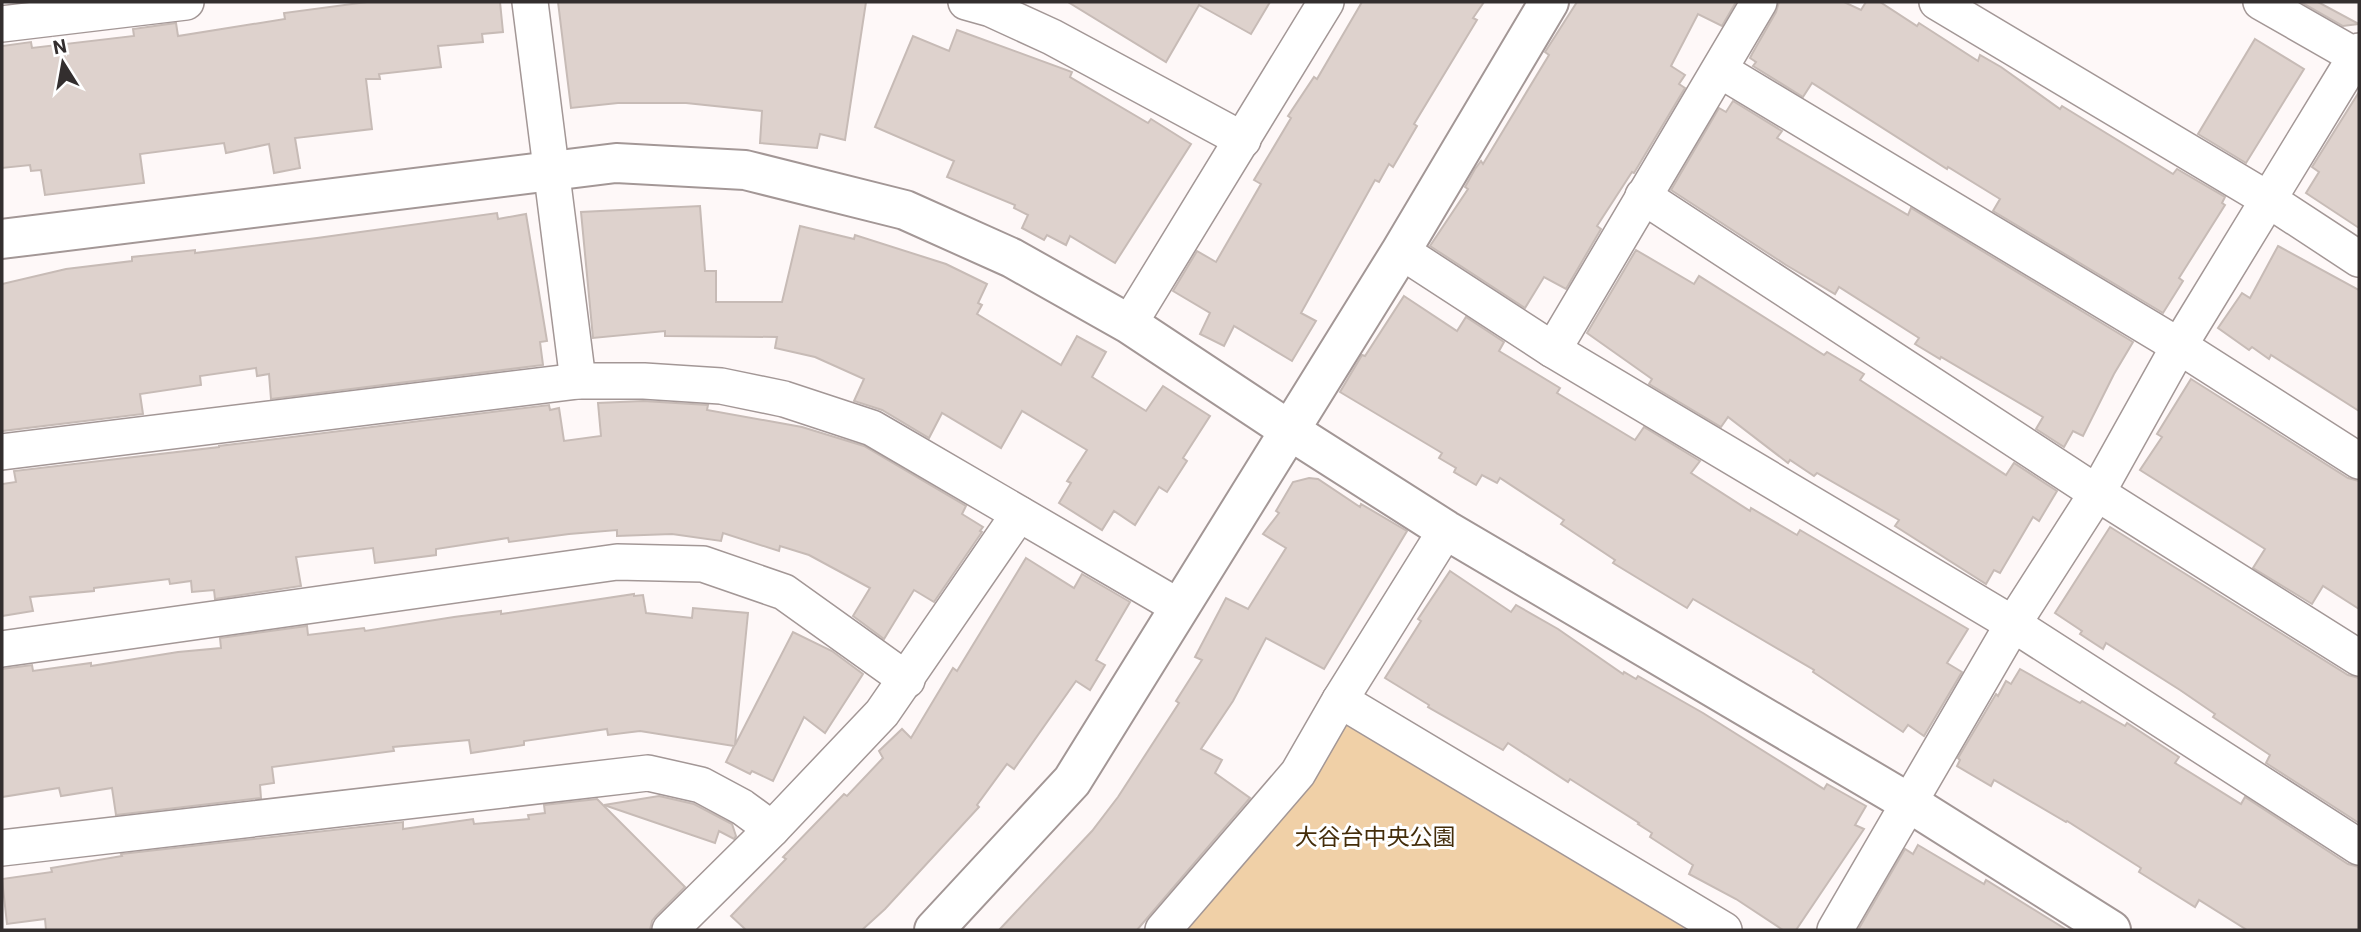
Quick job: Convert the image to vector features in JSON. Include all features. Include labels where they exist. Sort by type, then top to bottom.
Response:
[{"type":"street","points":[[2,24],[186,2]]},
{"type":"street","points":[[530,2],[578,381]]},
{"type":"street","points":[[966,2],[990,9],[1052,37],[1243,140]]},
{"type":"street","points":[[1129,324],[1326,2]]},
{"type":"street","points":[[934,930],[1072,781],[1401,251],[1549,2]]},
{"type":"street","points":[[1553,350],[1759,2]]},
{"type":"street","points":[[1937,2],[2269,200],[2359,259]]},
{"type":"street","points":[[1835,930],[1911,804],[2013,624],[2096,494],[2179,346],[2358,55],[2261,2]]},
{"type":"street","points":[[1720,70],[2179,346],[2359,461]]},
{"type":"street","points":[[2,239],[550,169],[616,163],[745,170],[905,210],[1012,258],[1129,324],[1446,530],[1911,804],[2111,930]]},
{"type":"street","points":[[1643,196],[2096,494],[2359,658]]},
{"type":"street","points":[[1401,251],[1553,350],[2013,624],[2359,847]]},
{"type":"street","points":[[2,452],[578,381],[644,381],[721,386],[784,399],[872,428],[1179,607]]},
{"type":"street","points":[[670,930],[772,830],[882,713],[1019,514]]},
{"type":"street","points":[[1163,930],[1298,773],[1339,700],[1446,530]]},
{"type":"street","points":[[2,649],[617,562],[702,564],[784,592],[907,680]]},
{"type":"street","points":[[1339,700],[1724,930]]},
{"type":"street","points":[[2,848],[648,773],[701,785],[741,807],[772,830]]},
{"type":"green space","name":"大谷台中央公園","points":[[1341,707],[1690,917],[1682,930],[1169,930]]},
{"type":"building","points":[[367,2],[500,2],[503,32],[482,34],[483,42],[438,46],[441,67],[379,74],[380,79],[366,79],[372,129],[295,138],[300,168],[274,173],[269,144],[226,153],[224,143],[140,154],[144,183],[45,195],[41,170],[31,171],[30,165],[2,168],[2,46],[31,42],[32,48],[134,36],[133,29],[176,23],[178,36],[285,19],[284,13]]},
{"type":"building","points":[[558,2],[866,2],[845,140],[820,134],[817,148],[760,143],[762,111],[686,103],[618,103],[571,108]]},
{"type":"building","points":[[1068,2],[1270,2],[1251,34],[1199,5],[1166,62]]},
{"type":"building","points":[[1362,2],[1484,2],[1473,18],[1477,20],[1414,124],[1417,126],[1393,167],[1389,164],[1379,182],[1375,180],[1301,313],[1316,321],[1292,361],[1234,326],[1224,346],[1200,334],[1210,313],[1173,291],[1197,251],[1216,262],[1261,184],[1254,180],[1291,118],[1288,116],[1314,77],[1317,79]]},
{"type":"building","points":[[1577,2],[1736,2],[1722,26],[1698,14],[1671,66],[1685,75],[1679,84],[1685,88],[1634,173],[1632,172],[1597,226],[1601,229],[1566,289],[1544,277],[1525,308],[1430,246],[1468,189],[1465,187],[1475,169],[1481,161],[1483,164],[1549,55],[1545,52]]},
{"type":"building","points":[[1779,2],[1844,2],[1861,10],[1866,2],[1880,2],[1917,26],[1919,23],[1978,61],[1980,55],[2001,67],[2060,109],[2062,106],[2173,174],[2177,169],[2225,197],[2222,203],[2225,205],[2179,278],[2183,281],[2163,313],[1993,211],[2000,199],[1948,167],[1947,169],[1812,83],[1803,97],[1753,66],[1756,62],[1750,58]]},
{"type":"building","points":[[2301,2],[2318,2],[2359,24],[2343,26]]},
{"type":"building","points":[[957,30],[1072,72],[1070,77],[1148,123],[1151,119],[1191,144],[1115,263],[1070,236],[1066,245],[1047,235],[1044,240],[1022,228],[1028,215],[1014,208],[1015,205],[947,177],[954,161],[875,127],[913,36],[949,51]]},
{"type":"building","points":[[2255,39],[2304,69],[2246,163],[2198,134]]},
{"type":"building","points":[[2359,92],[2359,228],[2306,193],[2319,172],[2312,167]]},
{"type":"building","points":[[1733,101],[1782,131],[1777,138],[1908,215],[1911,208],[2133,342],[2083,436],[2073,431],[2064,447],[2036,429],[2043,417],[1915,344],[1919,338],[1839,287],[1835,294],[1671,190],[1719,108],[1726,112]]},
{"type":"building","points":[[700,206],[705,271],[716,271],[716,302],[782,302],[800,226],[854,239],[855,235],[946,264],[987,284],[978,303],[982,305],[977,314],[1061,365],[1077,336],[1106,352],[1092,377],[1146,411],[1163,386],[1210,416],[1183,458],[1187,461],[1167,492],[1159,487],[1135,525],[1114,511],[1102,530],[1059,503],[1071,483],[1067,481],[1087,450],[1022,411],[1001,448],[942,413],[929,438],[882,410],[854,401],[864,379],[815,357],[775,348],[777,337],[665,336],[665,331],[593,338],[581,212]]},
{"type":"building","points":[[497,213],[498,219],[526,214],[547,341],[540,342],[543,365],[271,399],[269,374],[257,376],[256,368],[200,376],[201,385],[140,394],[143,414],[2,431],[2,284],[66,269],[132,261],[132,257],[195,250],[195,253]]},
{"type":"building","points":[[2278,246],[2359,290],[2359,411],[2271,355],[2269,359],[2252,347],[2249,350],[2218,328],[2242,293],[2250,298]]},
{"type":"building","points":[[1636,250],[1694,284],[1699,276],[1824,355],[1827,352],[1864,374],[1860,380],[2006,475],[2014,463],[2057,491],[2039,521],[2033,517],[2000,573],[1994,570],[1986,584],[1895,526],[1899,520],[1817,473],[1814,476],[1790,460],[1788,463],[1728,417],[1721,427],[1649,384],[1652,379],[1587,333]]},
{"type":"building","points":[[1404,296],[1457,331],[1466,317],[1504,342],[1499,351],[1560,388],[1557,393],[1635,440],[1644,427],[1700,461],[1691,473],[1750,511],[1751,508],[1797,535],[1800,530],[1968,629],[1947,663],[1962,672],[1924,736],[1908,725],[1903,732],[1813,672],[1814,670],[1693,599],[1687,608],[1613,563],[1615,560],[1561,524],[1564,520],[1500,478],[1497,483],[1482,475],[1476,485],[1454,472],[1456,468],[1439,458],[1442,453],[1340,392],[1362,355],[1365,356]]},
{"type":"building","points":[[2191,379],[2348,478],[2359,481],[2359,609],[2323,586],[2312,604],[2253,568],[2265,549],[2140,470],[2162,437],[2157,434]]},
{"type":"building","points":[[643,401],[708,405],[707,410],[802,427],[864,446],[966,506],[962,514],[983,527],[980,531],[982,532],[934,602],[914,590],[884,639],[853,616],[870,588],[809,555],[780,546],[779,551],[723,533],[721,541],[672,534],[617,536],[617,530],[509,542],[508,538],[436,549],[436,555],[375,563],[373,548],[296,557],[301,586],[215,599],[214,590],[192,592],[191,581],[170,584],[169,579],[94,588],[94,591],[30,597],[33,611],[2,616],[2,484],[16,482],[14,471],[549,405],[550,410],[559,408],[564,441],[601,436],[598,403]]},
{"type":"building","points":[[1318,479],[1360,507],[1361,504],[1407,531],[1324,669],[1266,638],[1233,701],[1201,749],[1222,760],[1215,773],[1250,798],[1137,930],[999,930],[1092,831],[1118,797],[1179,703],[1176,701],[1202,660],[1195,657],[1226,598],[1248,609],[1286,548],[1263,534],[1279,513],[1276,511],[1293,482]]},
{"type":"building","points":[[2110,527],[2348,675],[2359,678],[2359,823],[2266,763],[2270,755],[2213,717],[2215,714],[2106,643],[2103,649],[2055,613]]},
{"type":"building","points":[[1026,558],[1074,588],[1082,574],[1130,602],[1096,660],[1105,665],[1090,690],[1076,681],[1014,769],[1007,764],[977,805],[979,807],[885,909],[862,930],[746,930],[731,916],[786,859],[783,857],[883,758],[879,751],[902,729],[911,738],[953,668],[957,671]]},
{"type":"building","points":[[1450,571],[1511,612],[1516,605],[1558,629],[1623,674],[1624,672],[1636,679],[1638,676],[1703,713],[1824,789],[1827,784],[1866,806],[1855,825],[1864,829],[1796,930],[1783,930],[1736,899],[1689,874],[1693,865],[1650,837],[1652,833],[1639,823],[1570,779],[1568,782],[1508,743],[1503,750],[1428,707],[1429,705],[1385,678],[1421,621],[1418,619]]},
{"type":"building","points":[[634,594],[643,595],[646,613],[692,618],[693,608],[748,613],[735,745],[793,632],[832,651],[863,674],[825,733],[804,717],[773,781],[752,771],[750,774],[726,762],[734,746],[640,731],[608,735],[607,729],[524,741],[524,745],[471,753],[469,740],[393,747],[394,751],[272,767],[274,783],[260,785],[261,798],[116,815],[112,788],[61,796],[59,788],[2,797],[2,669],[32,665],[33,671],[91,663],[91,666],[221,648],[220,638],[307,626],[308,635],[364,628],[365,631]]},
{"type":"building","points":[[2020,669],[2125,726],[2127,723],[2179,757],[2175,763],[2241,804],[2245,797],[2348,864],[2359,867],[2359,930],[2247,930],[2199,900],[2195,907],[2139,872],[2141,868],[2067,821],[1994,780],[1991,786],[1957,766],[1960,760],[1958,758],[1996,694],[1998,696],[2006,681],[2011,684]]},
{"type":"building","points":[[659,796],[694,804],[732,824],[736,836],[734,839],[719,831],[715,843],[604,805]]},
{"type":"building","points":[[597,799],[685,887],[656,916],[650,930],[46,930],[45,919],[7,924],[2,879],[52,872],[51,868],[122,856],[121,854],[403,822],[403,829],[473,819],[474,824],[529,819],[528,815],[545,813],[544,805]]},
{"type":"building","points":[[1918,845],[1984,884],[1986,880],[2067,930],[1858,930],[1905,849],[1913,854]]}]
